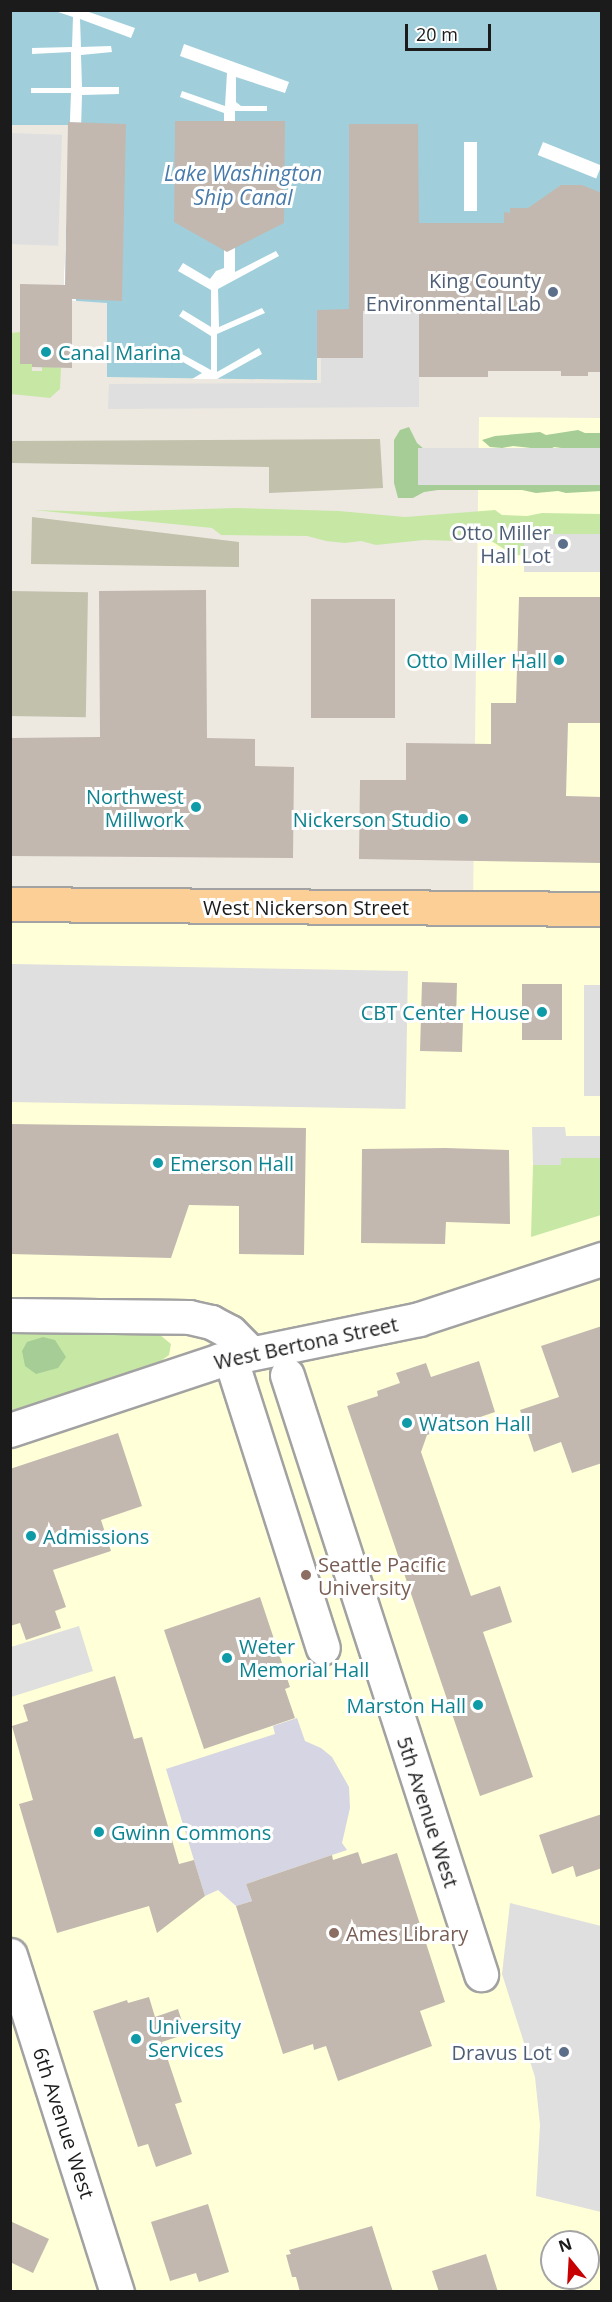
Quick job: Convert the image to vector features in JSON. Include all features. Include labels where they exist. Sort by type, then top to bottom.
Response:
[{"type":"main road","name":"West Nickerson Street","points":[[10,904],[602,909]]},
{"type":"street","name":"West Bertona Street","points":[[10,1430],[240,1355],[418,1319],[602,1259]]},
{"type":"street","points":[[10,1315],[189,1317],[211,1322],[230,1332],[240,1355],[323,1648]]},
{"type":"street","name":"5th Avenue West","points":[[287,1375],[481,1974]]},
{"type":"street","name":"6th Avenue West","points":[[10,1954],[117,2292]]},
{"type":"shaded area","points":[[11,133],[62,135],[58,246],[10,244]]},
{"type":"shaded area","points":[[363,311],[419,312],[419,407],[108,409],[109,384],[321,383],[321,358]]},
{"type":"shaded area","name":"Seattle Pacific University","points":[[479,417],[601,418],[601,2291],[11,2292],[11,904],[473,908]]},
{"type":"shaded area","points":[[380,439],[383,488],[269,493],[269,467],[11,463],[11,441]]},
{"type":"shaded area","points":[[418,448],[601,448],[601,485],[418,485]]},
{"type":"shaded area","points":[[32,517],[239,542],[239,567],[31,564]]},
{"type":"shaded area","name":"Otto Miller Hall Lot","points":[[524,534],[601,534],[601,572],[524,572]]},
{"type":"shaded area","points":[[11,591],[88,592],[86,717],[10,716]]},
{"type":"shaded area","points":[[11,964],[408,971],[406,1109],[10,1102]]},
{"type":"shaded area","points":[[584,985],[601,985],[601,1096],[584,1096]]},
{"type":"shaded area","points":[[532,1127],[565,1127],[566,1136],[601,1136],[601,1158],[561,1158],[561,1165],[533,1165]]},
{"type":"shaded area","points":[[79,1626],[93,1671],[11,1697],[11,1647]]},
{"type":"shaded area","points":[[297,1718],[305,1741],[321,1748],[332,1757],[349,1787],[350,1808],[342,1843],[347,1850],[246,1884],[252,1901],[236,1906],[218,1890],[205,1896],[166,1769],[275,1734],[273,1726]]},
{"type":"shaded area","name":"Dravus Lot","points":[[510,1903],[601,1926],[601,2212],[536,2196],[540,2125],[535,2077],[502,1974]]},
{"type":"green space","points":[[20,332],[20,364],[32,364],[32,371],[42,371],[42,365],[61,368],[60,389],[50,398],[11,394],[11,333]]},
{"type":"green space","points":[[409,427],[417,443],[424,449],[601,475],[601,491],[536,493],[522,490],[438,490],[424,492],[413,498],[398,498],[394,483],[394,440],[400,430]]},
{"type":"green space","points":[[578,430],[585,433],[601,433],[601,450],[490,447],[482,440],[495,436],[540,432],[546,435]]},
{"type":"green space","points":[[236,508],[339,511],[405,517],[495,510],[502,515],[527,516],[542,513],[601,514],[602,534],[525,534],[524,554],[515,556],[493,542],[424,540],[376,545],[361,541],[345,543],[326,541],[307,536],[221,535],[212,528],[34,510],[101,512]]},
{"type":"green space","points":[[561,1158],[601,1158],[601,1215],[531,1237],[533,1165],[561,1165]]},
{"type":"green space","points":[[10,1329],[154,1330],[171,1344],[169,1355],[158,1363],[11,1412]]},
{"type":"green space","points":[[43,1337],[55,1340],[66,1357],[58,1368],[36,1374],[25,1366],[22,1351],[27,1342]]},
{"type":"water","name":"Lake Washington Ship Canal","points":[[11,11],[601,11],[601,230],[419,312],[363,311],[363,358],[317,358],[317,380],[107,377],[107,303],[63,300],[70,125],[11,125]]},
{"type":"pier","points":[[55,11],[86,11],[135,28],[131,38],[80,19],[81,47],[111,46],[112,52],[81,55],[82,87],[119,87],[119,94],[82,95],[76,301],[63,300],[71,93],[31,93],[31,88],[71,88],[71,52],[32,54],[32,48],[72,47],[73,17]]},
{"type":"pier","points":[[184,44],[289,82],[285,93],[236,77],[236,102],[241,106],[267,106],[267,111],[235,111],[235,272],[276,251],[279,256],[218,289],[219,327],[262,308],[265,313],[217,334],[217,372],[259,348],[262,354],[217,379],[192,379],[202,373],[176,358],[180,353],[211,370],[211,336],[179,316],[183,310],[211,327],[211,290],[178,271],[183,263],[210,279],[216,271],[224,268],[224,113],[180,97],[182,91],[225,106],[227,73],[180,56]]},
{"type":"pier","points":[[464,142],[477,142],[477,211],[464,211]]},
{"type":"pier","points":[[543,142],[601,166],[596,179],[538,155]]},
{"type":"building","points":[[175,121],[285,121],[284,223],[227,252],[174,222]]},
{"type":"building","points":[[68,122],[126,124],[122,301],[72,299],[72,368],[32,367],[32,364],[20,364],[20,284],[65,285]]},
{"type":"building","name":"King County Environmental Lab","points":[[349,124],[418,124],[419,223],[504,223],[504,212],[510,213],[510,208],[528,208],[561,185],[582,185],[602,193],[602,372],[588,372],[588,376],[561,376],[561,371],[488,371],[488,377],[419,377],[419,312],[363,311],[363,358],[317,358],[317,310],[349,309]]},
{"type":"building","points":[[206,590],[207,738],[255,739],[255,766],[294,767],[293,858],[10,856],[10,738],[100,737],[99,591]]},
{"type":"building","points":[[519,597],[602,597],[602,723],[568,723],[566,796],[602,797],[602,863],[359,859],[360,780],[406,780],[406,743],[491,744],[491,703],[516,703]]},
{"type":"building","points":[[311,599],[395,599],[395,718],[311,718]]},
{"type":"building","points":[[422,982],[457,983],[456,1021],[463,1021],[462,1052],[420,1051]]},
{"type":"building","name":"CBT Center House","points":[[522,984],[562,984],[562,1040],[522,1040]]},
{"type":"building","name":"Emerson Hall","points":[[10,1124],[306,1128],[304,1255],[239,1254],[239,1206],[189,1205],[171,1258],[10,1254]]},
{"type":"building","points":[[362,1149],[509,1150],[510,1224],[446,1222],[445,1244],[361,1243]]},
{"type":"building","points":[[602,1326],[602,1463],[572,1473],[561,1442],[534,1452],[520,1410],[559,1397],[541,1346]]},
{"type":"building","name":"Marston Hall","points":[[479,1361],[495,1412],[427,1435],[421,1452],[471,1596],[500,1586],[512,1622],[483,1632],[533,1777],[480,1796],[347,1406],[378,1396],[377,1391],[400,1383],[396,1373],[426,1363],[431,1377]]},
{"type":"building","name":"Admissions","points":[[118,1433],[142,1506],[101,1520],[111,1551],[53,1570],[66,1607],[55,1611],[61,1628],[26,1640],[20,1623],[10,1626],[10,1469]]},
{"type":"building","name":"Weter Memorial Hall","points":[[260,1597],[290,1687],[285,1689],[295,1718],[204,1749],[164,1630]]},
{"type":"building","name":"Gwinn Commons","points":[[115,1676],[134,1739],[142,1737],[179,1864],[194,1860],[205,1896],[157,1933],[149,1906],[57,1933],[19,1804],[33,1800],[12,1726],[28,1721],[23,1705]]},
{"type":"building","points":[[602,1814],[602,1868],[576,1877],[573,1866],[552,1874],[539,1835]]},
{"type":"building","name":"Ames Library","points":[[358,1852],[362,1864],[397,1853],[445,2002],[420,2011],[432,2046],[338,2081],[326,2046],[314,2050],[313,2044],[283,2054],[236,1906],[252,1901],[246,1884],[332,1855],[333,1860]]},
{"type":"building","points":[[149,1997],[155,2017],[178,2009],[186,2034],[162,2042],[182,2102],[175,2104],[192,2154],[156,2167],[148,2144],[138,2147],[93,2011],[127,2000],[128,2003]]},
{"type":"building","points":[[208,2204],[229,2272],[199,2282],[196,2273],[170,2281],[151,2222]]},
{"type":"building","points":[[10,2221],[49,2239],[33,2273],[10,2262]]},
{"type":"building","points":[[372,2226],[393,2292],[300,2292],[296,2277],[292,2277],[286,2255],[291,2254],[289,2250]]},
{"type":"building","points":[[486,2254],[498,2292],[439,2292],[432,2271]]},
{"type":"place","name":"King County Environmental Lab","points":[[553,292]]},
{"type":"place","name":"Canal Marina","points":[[46,352]]},
{"type":"place","name":"Otto Miller Hall Lot","points":[[563,544]]},
{"type":"place","name":"Otto Miller Hall","points":[[559,660]]},
{"type":"place","name":"Northwest Millwork","points":[[196,807]]},
{"type":"place","name":"Nickerson Studio","points":[[463,819]]},
{"type":"place","name":"CBT Center House","points":[[542,1012]]},
{"type":"place","name":"Emerson Hall","points":[[158,1163]]},
{"type":"place","name":"Watson Hall","points":[[407,1423]]},
{"type":"place","name":"Admissions","points":[[31,1536]]},
{"type":"place","name":"Seattle Pacific University","points":[[306,1575]]},
{"type":"place","name":"Weter Memorial Hall","points":[[227,1658]]},
{"type":"place","name":"Marston Hall","points":[[478,1705]]},
{"type":"place","name":"Gwinn Commons","points":[[99,1832]]},
{"type":"place","name":"Ames Library","points":[[334,1933]]},
{"type":"place","name":"University Services","points":[[136,2039]]},
{"type":"place","name":"Dravus Lot","points":[[564,2052]]}]
